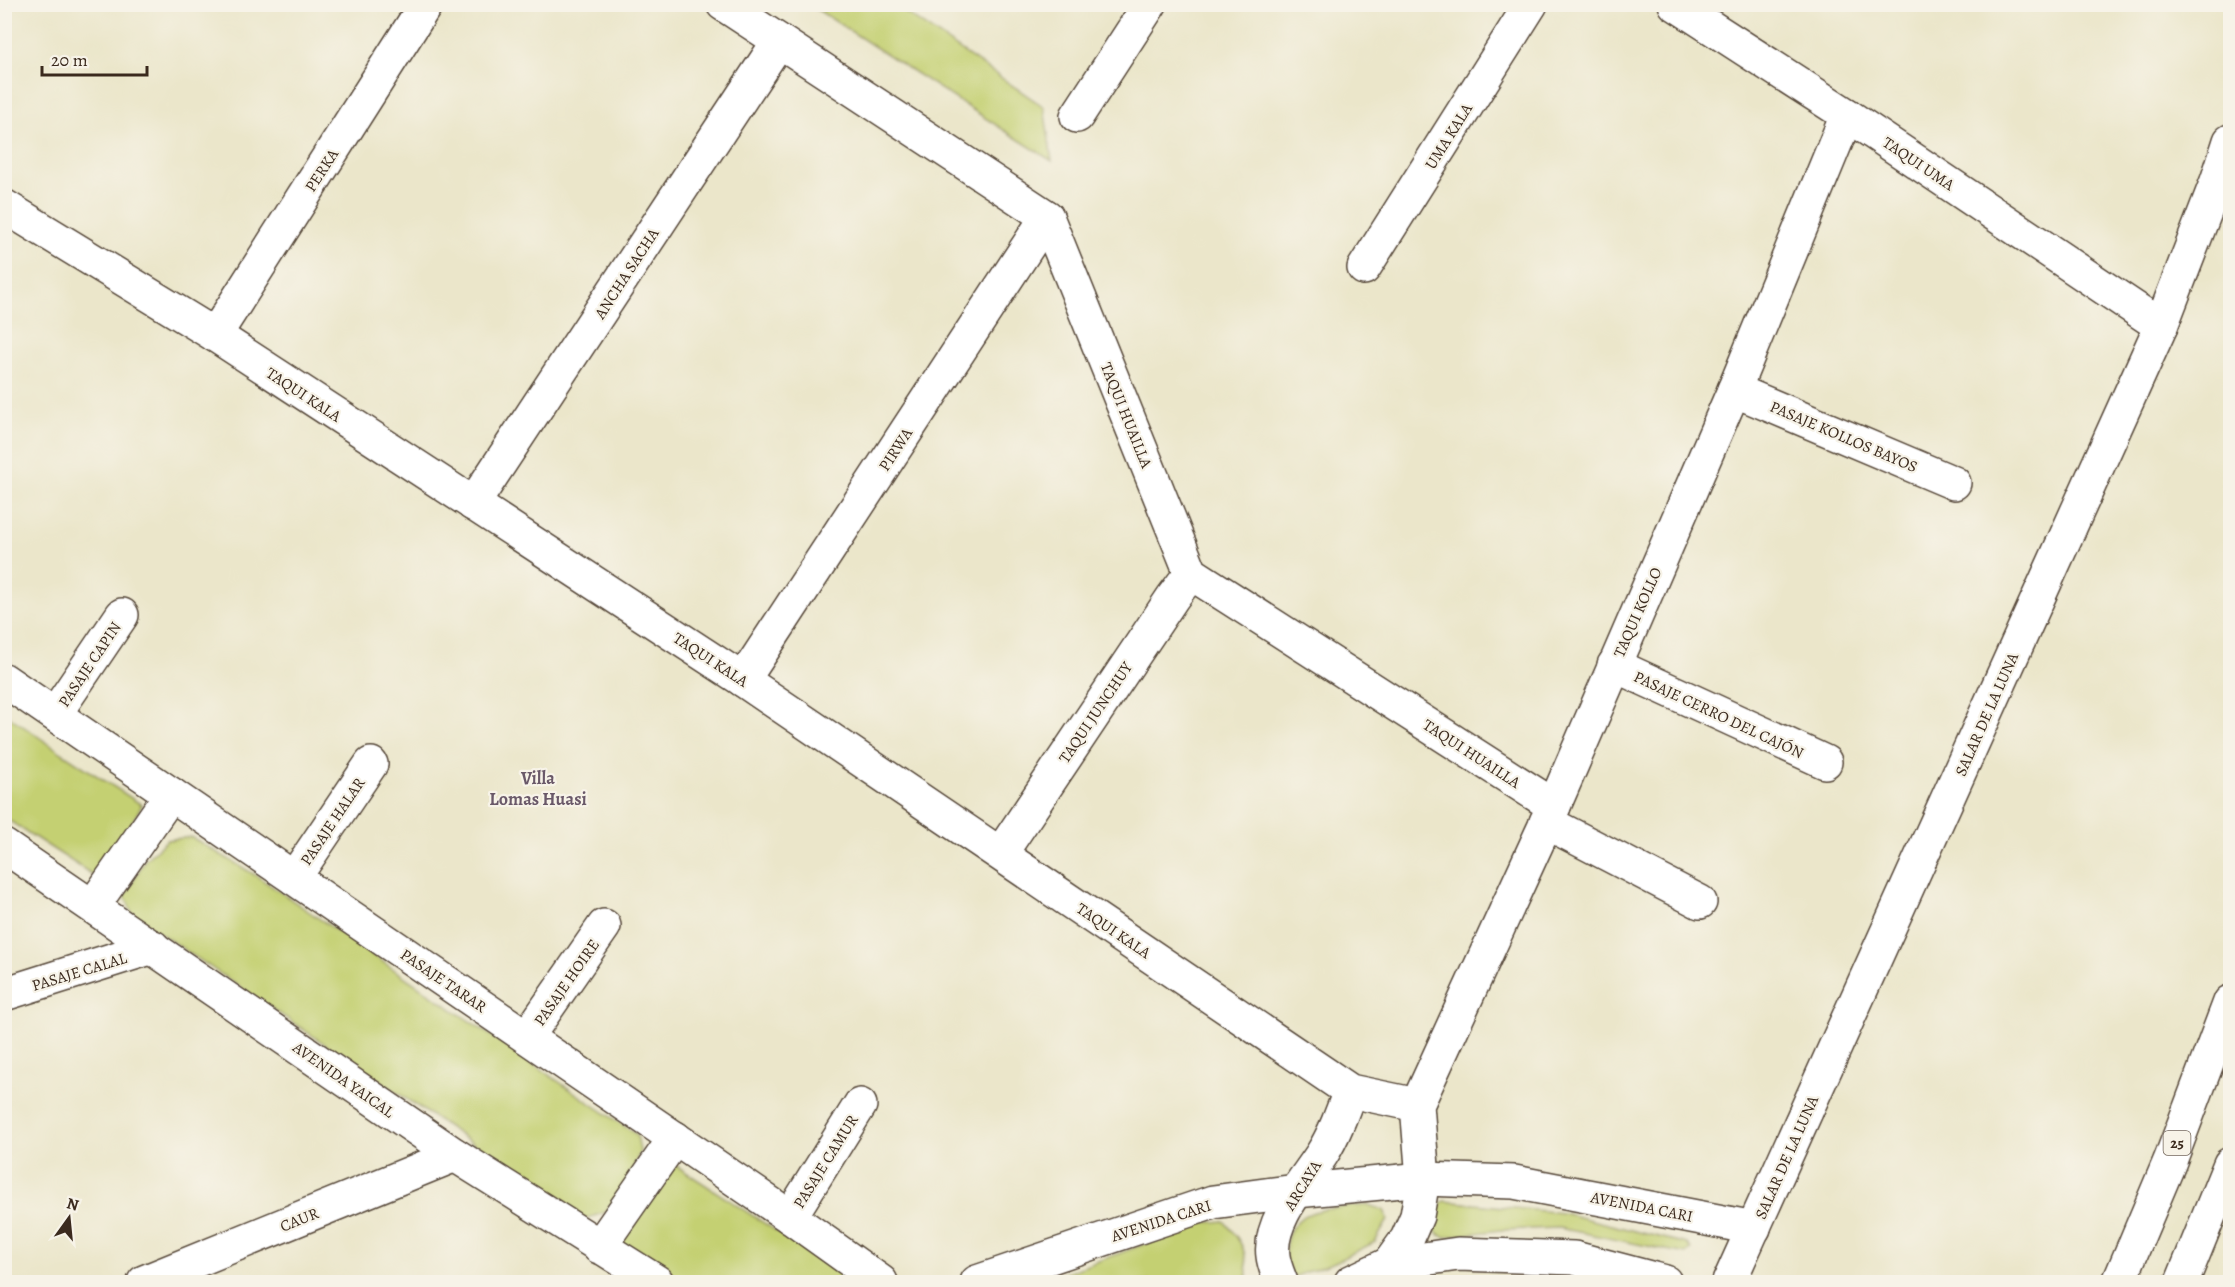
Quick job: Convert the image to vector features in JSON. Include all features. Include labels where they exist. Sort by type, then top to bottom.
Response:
[{"type":"main road","name":"PERKA","points":[[215,335],[426,4]]},
{"type":"main road","points":[[723,4],[1047,217]]},
{"type":"main road","points":[[1077,116],[1150,4]]},
{"type":"main road","name":"UMA KALA","points":[[1365,268],[1531,4]]},
{"type":"main road","name":"TAQUI UMA","points":[[1675,4],[1847,115],[2161,326]]},
{"type":"main road","name":"ANCHA SACHA","points":[[473,504],[779,41]]},
{"type":"main road","name":"TAQUI KOLLO","points":[[1417,1105],[1550,814],[1734,390],[1847,115]]},
{"type":"main road","name":"SALAR DE LA LUNA","points":[[1729,1282],[2161,326],[2217,182],[2230,141]]},
{"type":"main road","name":"TAQUI KALA","points":[[4,206],[215,335],[742,680],[1350,1091],[1417,1105]]},
{"type":"main road","name":"TAQUI HUAILLA","points":[[1047,217],[1191,573],[1550,814],[1700,902]]},
{"type":"main road","name":"PIRWA","points":[[742,680],[1047,217]]},
{"type":"main road","name":"PASAJE KOLLOS BAYOS","points":[[1734,390],[1954,483]]},
{"type":"main road","name":"TAQUI JUNCHUY","points":[[1001,853],[1166,606],[1191,573]]},
{"type":"main road","name":"PASAJE CAPIN","points":[[55,714],[122,615]]},
{"type":"main road","name":"PASAJE CERRO DEL CAJÓN","points":[[1614,665],[1825,762]]},
{"type":"main road","name":"PASAJE TARAR","points":[[4,680],[675,1138],[881,1282]]},
{"type":"main road","name":"PASAJE HALAR","points":[[294,878],[370,764]]},
{"type":"main road","points":[[93,906],[171,794]]},
{"type":"main road","name":"AVENIDA YAICAL","points":[[4,846],[455,1155],[657,1282]]},
{"type":"main road","name":"PASAJE HOIRE","points":[[527,1037],[604,926]]},
{"type":"main road","name":"PASAJE CALAL","points":[[4,994],[153,947]]},
{"type":"main road","name":"25","points":[[2119,1282],[2170,1161],[2230,1002]]},
{"type":"main road","name":"ARCAYA","points":[[1281,1282],[1273,1256],[1275,1232],[1296,1191],[1323,1153],[1340,1119],[1350,1091]]},
{"type":"main road","name":"PASAJE CAMUR","points":[[790,1217],[860,1105]]},
{"type":"main road","points":[[1389,1264],[1407,1239],[1417,1216],[1423,1179],[1417,1105]]},
{"type":"main road","points":[[598,1247],[675,1138]]},
{"type":"main road","name":"CAUR","points":[[144,1282],[455,1155]]},
{"type":"main road","points":[[2182,1282],[2230,1164]]},
{"type":"main road","name":"AVENIDA CARI","points":[[977,1282],[1214,1202],[1296,1191],[1423,1179],[1514,1182],[1754,1228]]},
{"type":"main road","points":[[1351,1282],[1389,1264],[1458,1254],[1574,1258],[1665,1282]]},
{"type":"green space","points":[[810,5],[894,5],[1044,107],[1052,161]]},
{"type":"green space","points":[[4,713],[142,805],[99,879],[5,818]]},
{"type":"green space","points":[[191,837],[255,875],[637,1135],[640,1151],[630,1177],[606,1212],[585,1219],[133,915],[125,896],[145,860],[167,840]]},
{"type":"green space","points":[[675,1165],[842,1274],[846,1282],[679,1282],[620,1243]]},
{"type":"green space","points":[[1444,1201],[1563,1213],[1687,1244],[1691,1249],[1686,1254],[1559,1228],[1500,1230],[1445,1237],[1435,1231],[1433,1226],[1436,1210]]},
{"type":"green space","points":[[1368,1205],[1384,1210],[1388,1220],[1375,1242],[1335,1262],[1293,1277],[1284,1274],[1288,1236],[1293,1226],[1301,1218],[1322,1210]]},
{"type":"green space","points":[[1224,1221],[1243,1248],[1247,1282],[1042,1282],[1201,1223]]},
{"type":"district","name":"Villa Lomas Huasi","points":[[538,788]]}]
